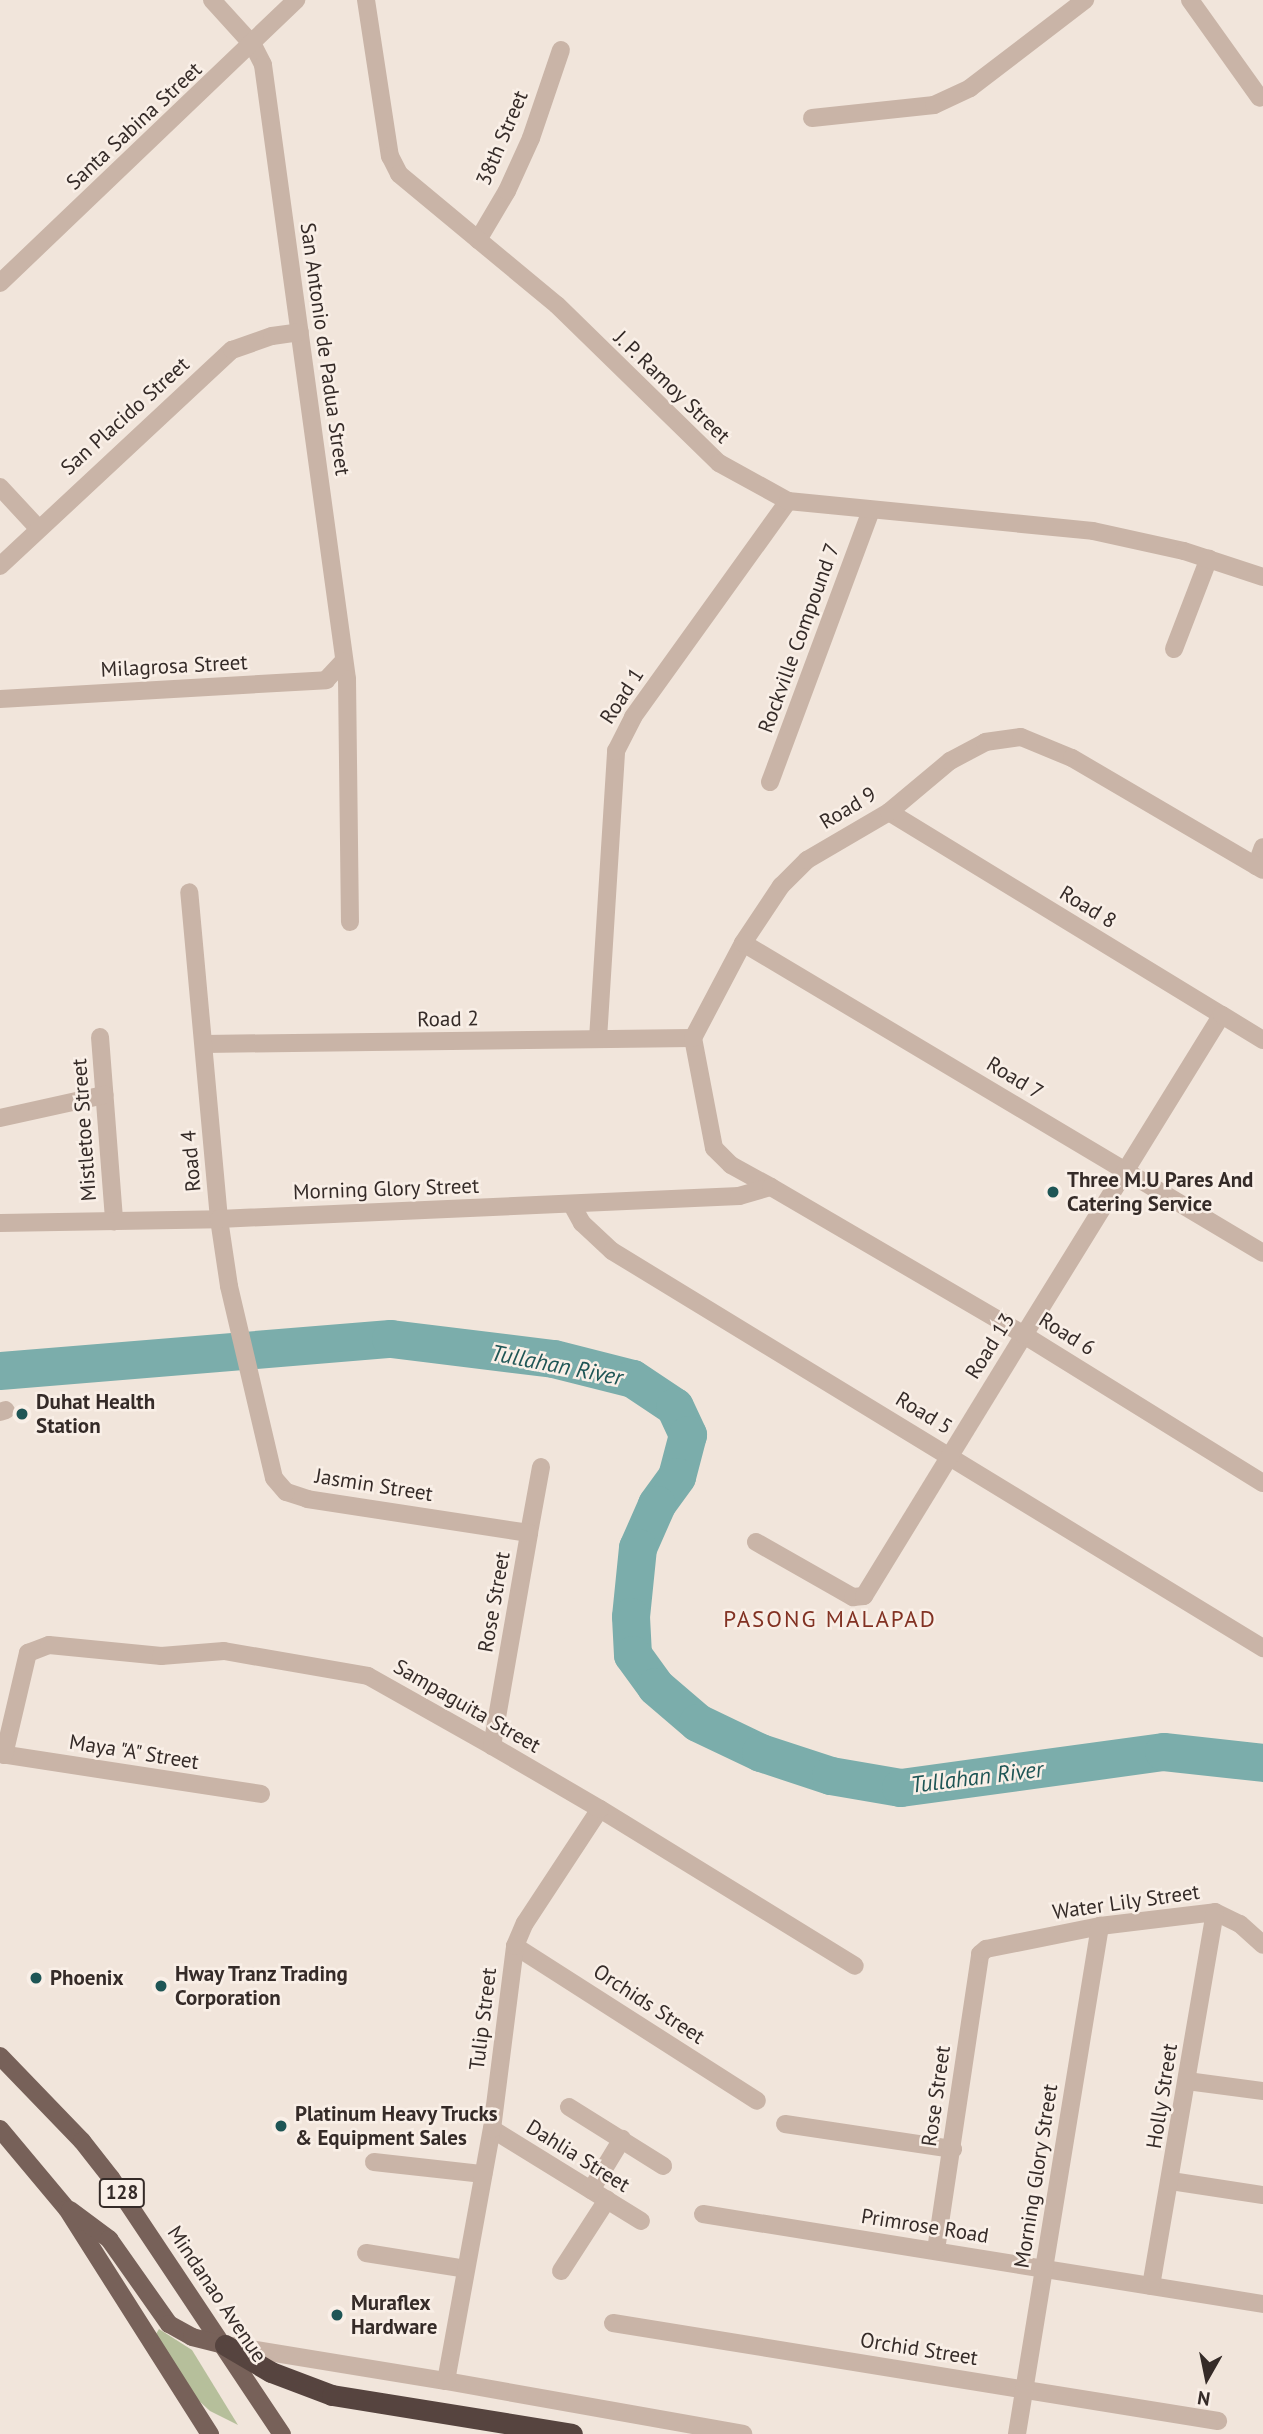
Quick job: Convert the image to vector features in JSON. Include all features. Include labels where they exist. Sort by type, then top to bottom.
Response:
[{"type":"highway","points":[[225,2345],[271,2372],[332,2395],[572,2434]]},
{"type":"main road","name":"Mindanao Avenue","points":[[0,2056],[104,2168],[225,2345],[282,2434]]},
{"type":"main road","name":"128","points":[[0,2129],[67,2208],[210,2434]]},
{"type":"main road","points":[[67,2208],[109,2239],[169,2323],[192,2337],[225,2345]]},
{"type":"street","points":[[212,0],[253,45]]},
{"type":"street","name":"Santa Sabina Street","points":[[0,283],[253,45],[296,0]]},
{"type":"street","name":"J. P. Ramoy Street","points":[[366,0],[390,156],[398,174],[557,305],[693,442],[751,484],[788,501],[1079,530],[1209,558],[1263,578]]},
{"type":"street","points":[[812,118],[934,105],[970,88],[1085,0]]},
{"type":"street","points":[[1190,0],[1260,99]]},
{"type":"street","name":"San Antonio de Padua Street","points":[[253,45],[263,65],[343,662],[350,749],[350,922]]},
{"type":"street","name":"38th Street","points":[[478,240],[507,191],[531,138],[561,50]]},
{"type":"street","name":"San Placido Street","points":[[0,566],[37,527],[232,350],[251,341],[300,332]]},
{"type":"street","points":[[0,487],[37,527]]},
{"type":"street","name":"Road 1","points":[[598,1039],[616,751],[633,717],[788,501]]},
{"type":"street","name":"Rockville Compound 7","points":[[770,782],[871,511]]},
{"type":"street","points":[[1174,649],[1209,558]]},
{"type":"street","name":"Milagrosa Street","points":[[0,699],[326,680],[343,662]]},
{"type":"street","name":"Road 9","points":[[693,1038],[743,943],[781,886],[807,860],[889,811],[950,761],[985,742],[1021,737],[1072,758],[1260,868],[1263,847]]},
{"type":"street","name":"Road 8","points":[[889,811],[1263,1041]]},
{"type":"street","name":"Road 4","points":[[190,892],[219,1219],[229,1286],[259,1424]]},
{"type":"street","name":"Road 7","points":[[743,943],[1263,1253]]},
{"type":"street","name":"Road 13","points":[[756,1542],[853,1597],[864,1596],[1222,1015]]},
{"type":"street","name":"Mistletoe Street","points":[[100,1037],[114,1221]]},
{"type":"street","points":[[693,1038],[714,1148],[731,1165],[771,1187]]},
{"type":"street","name":"Road 2","points":[[204,1044],[693,1038]]},
{"type":"street","points":[[0,1118],[104,1095]]},
{"type":"street","name":"Morning Glory Street","points":[[0,1223],[219,1219],[572,1205],[739,1196],[771,1187]]},
{"type":"street","name":"Road 6","points":[[771,1187],[1024,1335],[1263,1483]]},
{"type":"street","name":"Road 5","points":[[572,1205],[582,1223],[612,1251],[1263,1648]]},
{"type":"street","name":"Jasmin Street","points":[[259,1424],[274,1478],[286,1492],[529,1533]]},
{"type":"street","name":"Rose Street","points":[[492,1746],[541,1466]]},
{"type":"street","name":"Sampaguita Street","points":[[2,1754],[29,1653],[49,1645],[161,1656],[224,1651],[368,1676],[600,1809],[855,1966]]},
{"type":"street","name":"Maya \"A\" Street","points":[[2,1754],[261,1794]]},
{"type":"street","name":"Tulip Street","points":[[446,2381],[492,2129],[515,1946],[524,1923],[600,1809]]},
{"type":"street","name":"Water Lily Street","points":[[986,1949],[1100,1926],[1215,1912],[1240,1924],[1263,1945]]},
{"type":"street","name":"Holly Street","points":[[1151,2286],[1215,1912]]},
{"type":"street","name":"Morning Glory Street","points":[[1017,2434],[1100,1926]]},
{"type":"street","name":"Orchids Street","points":[[515,1946],[757,2101]]},
{"type":"street","name":"Rose Street","points":[[936,2250],[953,2149],[977,1962],[986,1949]]},
{"type":"street","points":[[1187,2081],[1263,2091]]},
{"type":"street","points":[[569,2107],[663,2166]]},
{"type":"street","points":[[785,2124],[953,2149]]},
{"type":"street","name":"Dahlia Street","points":[[492,2129],[641,2221]]},
{"type":"street","points":[[591,2190],[622,2139]]},
{"type":"street","points":[[374,2162],[483,2174]]},
{"type":"street","points":[[1171,2181],[1263,2195]]},
{"type":"street","points":[[561,2271],[607,2200]]},
{"type":"street","name":"Primrose Road","points":[[703,2214],[1263,2304]]},
{"type":"street","points":[[366,2253],[466,2269]]},
{"type":"street","name":"Orchid Street","points":[[613,2323],[1218,2421]]},
{"type":"street","points":[[225,2345],[743,2434]]},
{"type":"green space","points":[[159,2329],[192,2350],[238,2425],[210,2411],[198,2400],[156,2334]]},
{"type":"waterway","name":"Tullahan River","points":[[0,1371],[391,1339],[554,1359],[633,1379],[675,1407],[688,1435],[677,1477],[657,1505],[638,1548],[631,1617],[633,1655],[656,1687],[698,1723],[761,1753],[831,1776],[901,1788],[1164,1752],[1263,1763]]},
{"type":"place","name":"Three M.U Pares And Catering Service","points":[[1053,1192]]},
{"type":"place","name":"Duhat Health Station","points":[[22,1414]]},
{"type":"place","name":"Phoenix","points":[[36,1978]]},
{"type":"place","name":"Hway Tranz Trading Corporation","points":[[161,1986]]},
{"type":"place","name":"Platinum Heavy Trucks & Equipment Sales","points":[[281,2126]]},
{"type":"place","name":"Muraflex Hardware","points":[[337,2315]]},
{"type":"district","name":"PASONG MALAPAD","points":[[830,1619]]}]
